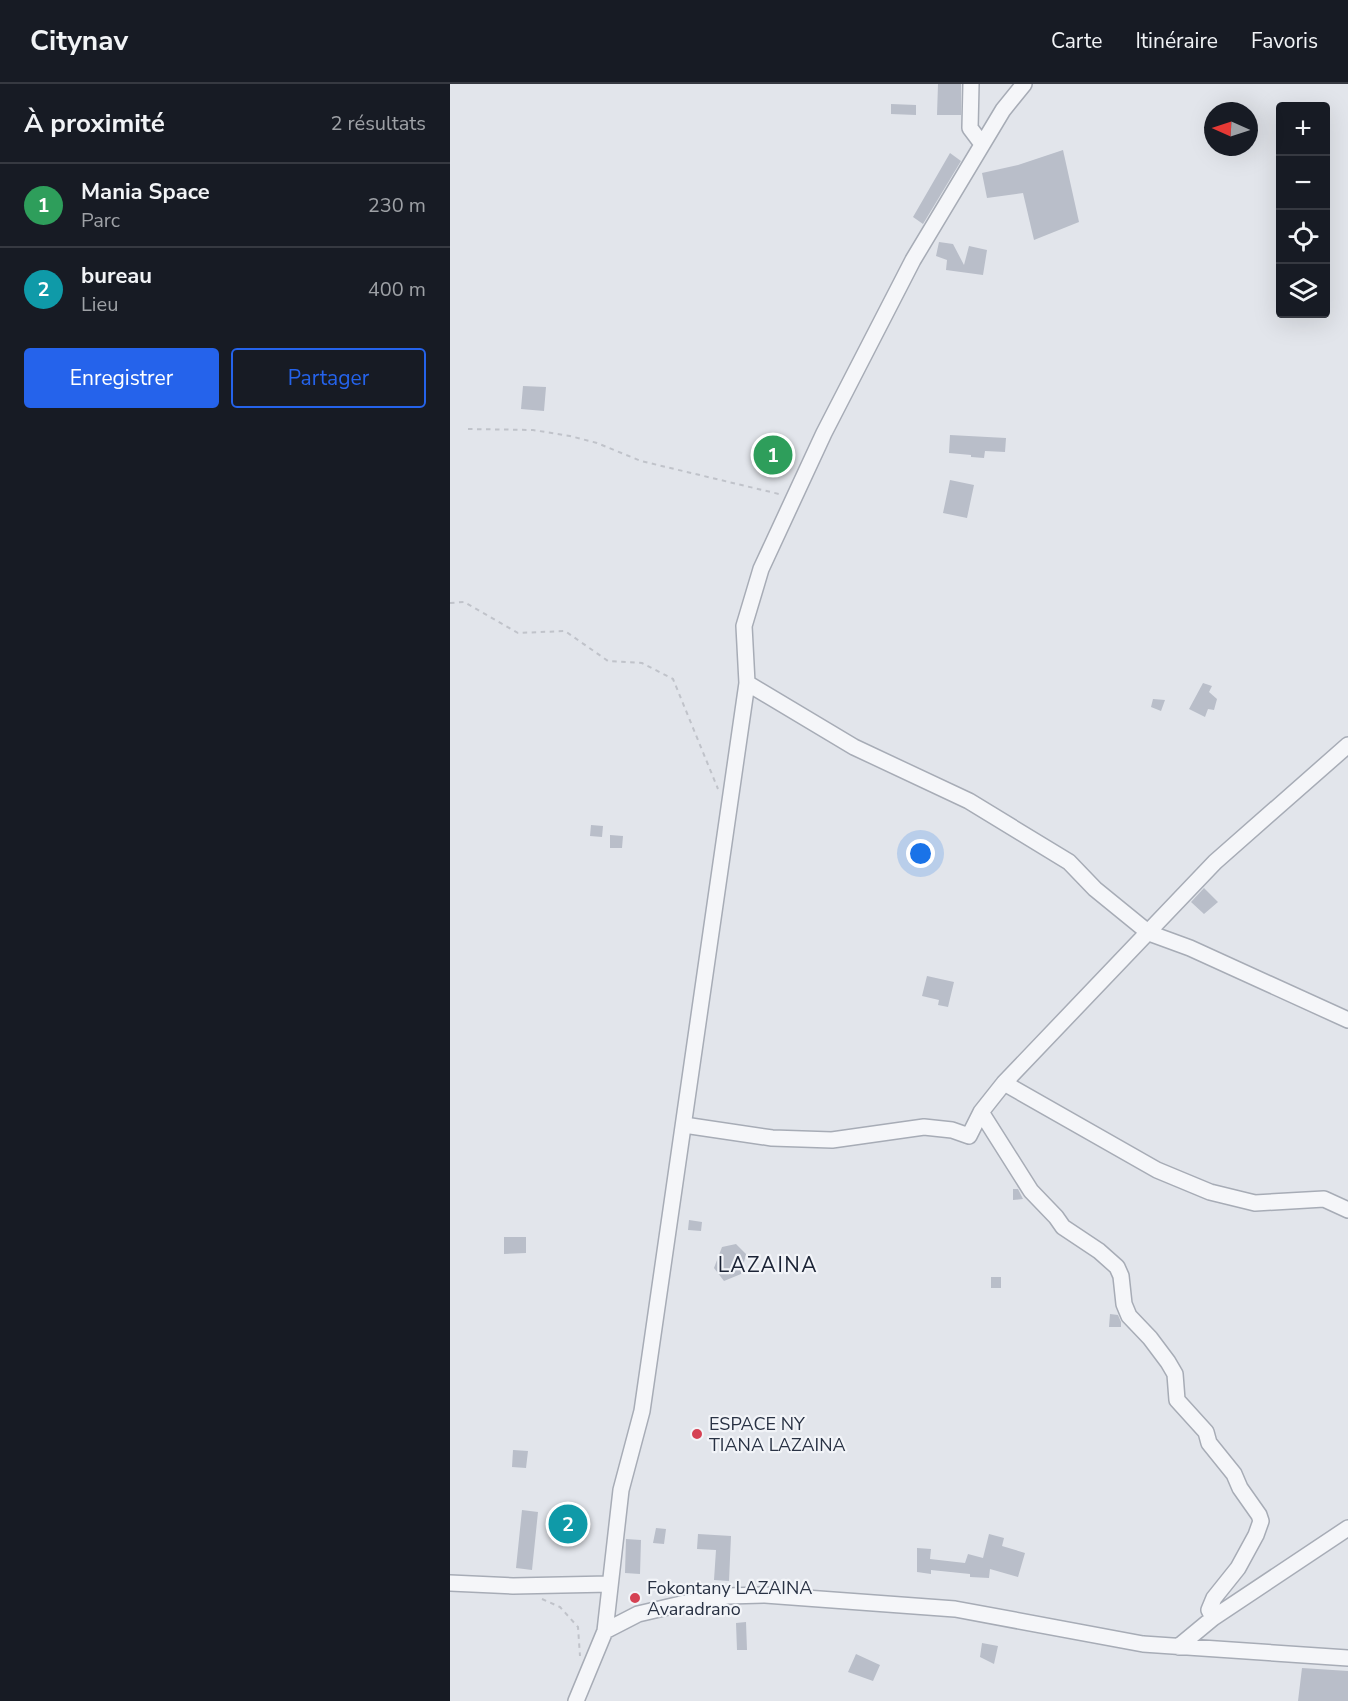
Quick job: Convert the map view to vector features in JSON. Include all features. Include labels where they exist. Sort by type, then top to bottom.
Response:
[{"type":"street","points":[[971,84],[970,128],[982,144]]},
{"type":"street","points":[[576,1701],[605,1631],[621,1490],[642,1411],[747,683],[744,626],[761,568],[824,433],[914,260],[982,144],[1020,86]]},
{"type":"street","points":[[747,683],[854,747],[969,801],[1069,862],[1095,889],[1149,933],[1190,948],[1348,1020]]},
{"type":"street","points":[[684,1125],[772,1138],[832,1140],[924,1127],[952,1130],[969,1136],[981,1112],[1004,1083],[1215,861],[1348,745]]},
{"type":"street","points":[[1004,1083],[1157,1170],[1210,1192],[1255,1203],[1324,1199],[1348,1210]]},
{"type":"street","points":[[981,1112],[1031,1191],[1063,1227],[1099,1251],[1117,1267],[1121,1276],[1124,1304],[1129,1316],[1150,1338],[1175,1374],[1177,1400],[1206,1432],[1209,1443],[1234,1474],[1240,1488],[1259,1515],[1261,1521],[1256,1535],[1238,1568],[1214,1598],[1209,1610],[1213,1618]]},
{"type":"street","points":[[1178,1647],[1213,1618],[1348,1528]]},
{"type":"street","points":[[450,1583],[513,1586],[610,1584]]},
{"type":"street","points":[[605,1631],[638,1614],[681,1604],[727,1596],[765,1595],[955,1609],[1143,1644],[1348,1658]]},
{"type":"path","points":[[468,429],[533,430],[570,436],[597,443],[641,461],[794,498]]},
{"type":"path","points":[[450,603],[464,602],[518,633],[564,631],[608,661],[642,663],[673,679],[718,789]]},
{"type":"path","points":[[533,1596],[560,1606],[578,1627],[580,1668],[586,1674]]},
{"type":"building","points":[[938,84],[961,84],[961,115],[937,115]]},
{"type":"building","points":[[891,104],[916,105],[916,115],[891,114]]},
{"type":"building","points":[[1063,150],[1079,222],[1034,240],[1023,193],[987,198],[982,173],[1018,165]]},
{"type":"building","points":[[950,153],[961,161],[923,224],[913,217]]},
{"type":"building","points":[[939,242],[953,244],[964,265],[969,246],[987,250],[983,275],[946,270],[947,260],[936,256]]},
{"type":"building","points":[[523,386],[546,387],[544,411],[521,409]]},
{"type":"building","points":[[950,435],[1006,438],[1005,452],[985,451],[984,458],[949,453]]},
{"type":"building","points":[[950,480],[974,485],[967,518],[943,513]]},
{"type":"building","points":[[1203,683],[1212,686],[1209,692],[1217,699],[1214,710],[1208,709],[1205,717],[1189,709]]},
{"type":"building","points":[[1153,699],[1165,700],[1161,711],[1151,707]]},
{"type":"building","points":[[591,825],[603,826],[602,837],[590,836]]},
{"type":"building","points":[[610,835],[623,836],[622,848],[610,848]]},
{"type":"building","points":[[1204,888],[1218,902],[1204,914],[1191,902]]},
{"type":"building","points":[[927,976],[954,982],[948,1007],[938,1005],[939,1000],[922,996]]},
{"type":"building","points":[[1013,1189],[1018,1189],[1023,1199],[1013,1200]]},
{"type":"building","points":[[689,1220],[702,1222],[701,1231],[688,1230]]},
{"type":"building","points":[[504,1237],[526,1237],[526,1253],[504,1254]]},
{"type":"building","points":[[736,1244],[746,1254],[741,1274],[724,1281],[714,1268],[722,1247]]},
{"type":"building","points":[[991,1277],[1001,1277],[1001,1288],[991,1288]]},
{"type":"building","points":[[1110,1314],[1118,1315],[1121,1327],[1109,1327]]},
{"type":"building","points":[[513,1450],[528,1451],[526,1468],[512,1467]]},
{"type":"building","points":[[522,1510],[538,1512],[532,1570],[516,1568]]},
{"type":"building","points":[[656,1528],[666,1529],[664,1544],[653,1543]]},
{"type":"building","points":[[698,1534],[731,1536],[729,1581],[714,1580],[716,1550],[697,1549]]},
{"type":"building","points":[[989,1534],[1004,1538],[1002,1546],[1025,1553],[1018,1577],[990,1569],[989,1578],[931,1570],[931,1574],[917,1572],[917,1548],[931,1549],[930,1559],[965,1563],[968,1554],[983,1558]]},
{"type":"building","points":[[626,1539],[641,1540],[640,1574],[625,1573]]},
{"type":"building","points":[[746,1622],[747,1650],[737,1650],[736,1623]]},
{"type":"building","points":[[982,1643],[998,1646],[994,1664],[980,1657]]},
{"type":"building","points":[[856,1654],[880,1665],[873,1681],[848,1672]]},
{"type":"building","points":[[1302,1668],[1348,1671],[1348,1701],[1298,1701]]},
{"type":"place","name":"Mania Space","points":[[773,455]]},
{"type":"place","name":"ESPACE NY TIANA LAZAINA","points":[[697,1434]]},
{"type":"place","name":"bureau","points":[[568,1524]]},
{"type":"place","name":"Fokontany LAZAINA Avaradrano","points":[[635,1598]]},
{"type":"district","name":"LAZAINA","points":[[768,1265]]}]
